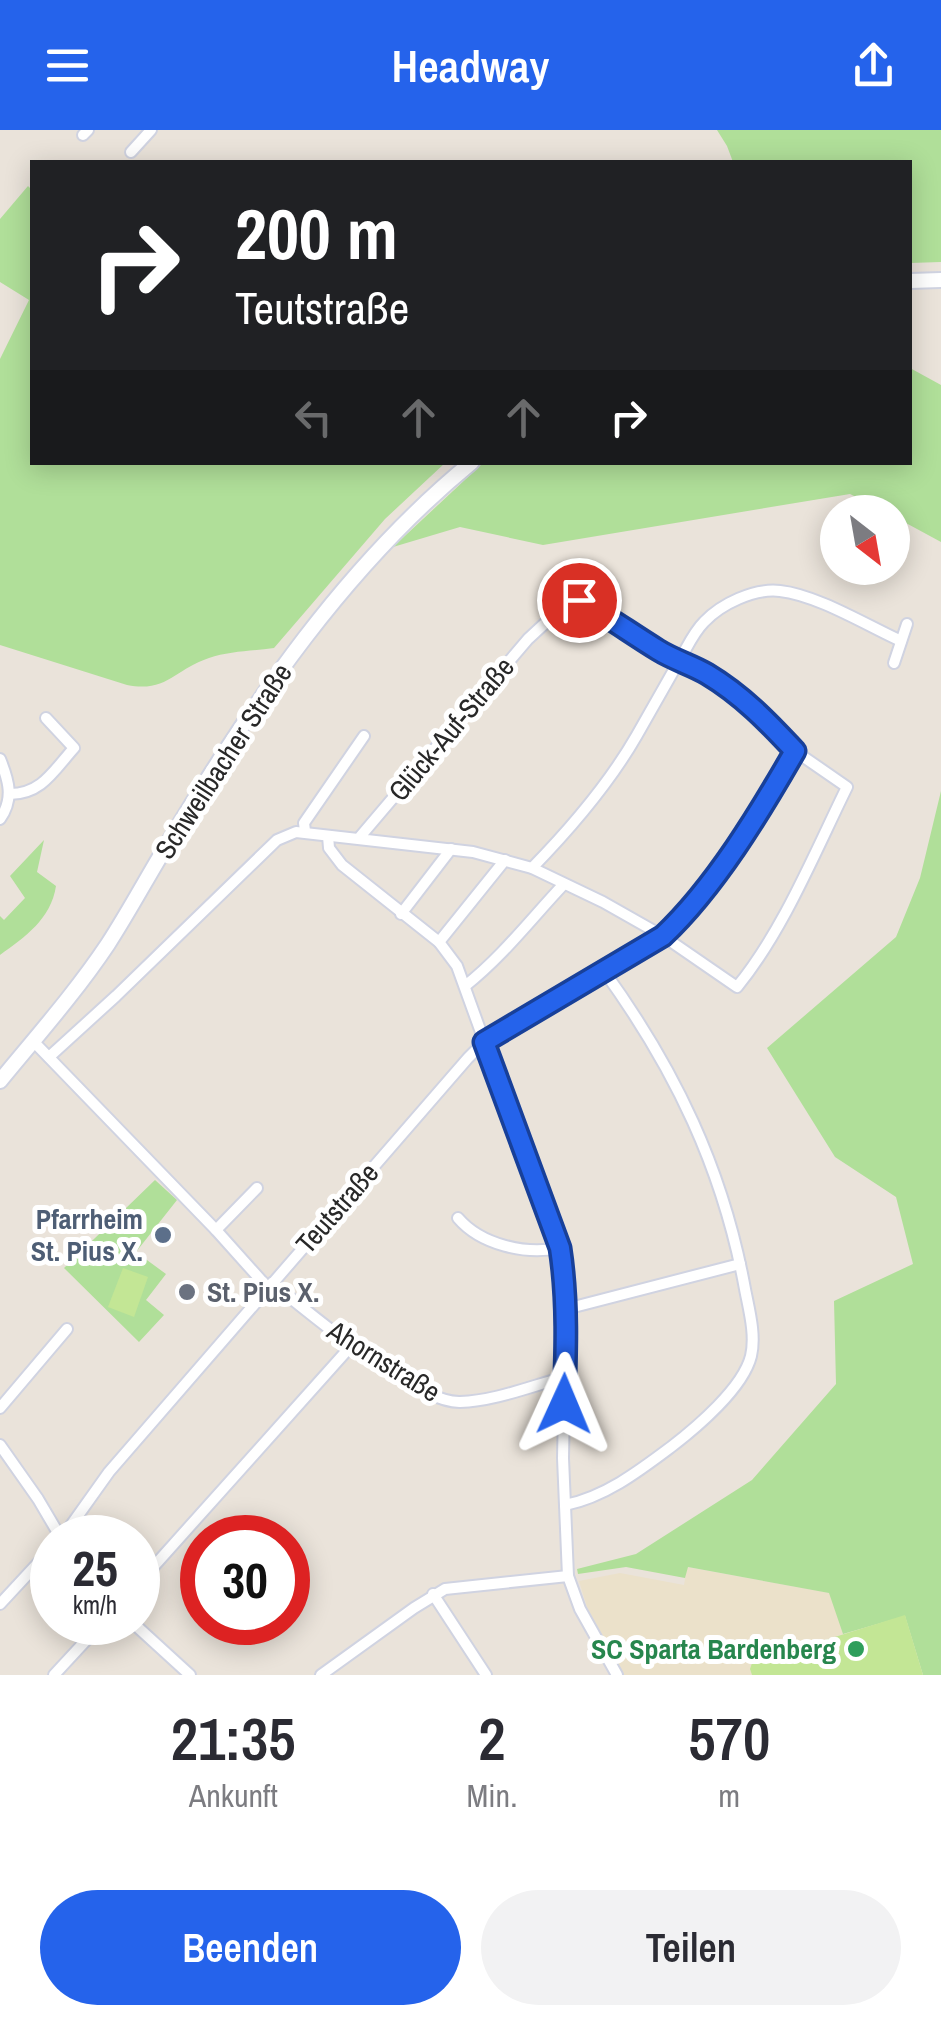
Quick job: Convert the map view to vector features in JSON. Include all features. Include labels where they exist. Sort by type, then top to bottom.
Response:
[{"type":"main road","points":[[912,281],[941,280]]},
{"type":"main road","name":"Schweilbacher Straße","points":[[0,1080],[80,984],[207,780],[300,644],[359,572],[410,518],[469,465]]},
{"type":"street","points":[[131,152],[151,130]]},
{"type":"street","points":[[532,868],[607,781],[704,622],[722,607],[762,591],[778,590],[816,601],[901,641]]},
{"type":"street","name":"Glück-Auf-Straße","points":[[359,838],[528,639],[568,602],[579,600],[728,688],[751,705],[795,751],[848,787],[779,922],[737,987],[663,936]]},
{"type":"street","points":[[894,663],[907,624]]},
{"type":"street","points":[[10,794],[23,794],[39,787],[74,748],[46,718]]},
{"type":"street","points":[[305,832],[304,823],[364,736]]},
{"type":"street","name":"Teutstraße","points":[[78,1515],[109,1472],[484,1042],[663,936],[682,918],[795,751]]},
{"type":"street","points":[[0,759],[10,794],[9,805],[0,819]]},
{"type":"street","points":[[49,1057],[286,834],[305,832],[359,838],[473,852],[505,860],[532,868],[603,902],[663,936]]},
{"type":"street","points":[[328,836],[330,848],[342,865],[439,942],[457,966],[560,1248],[566,1309],[563,1458],[568,1576],[580,1609],[617,1675]]},
{"type":"street","points":[[401,914],[451,850]]},
{"type":"street","points":[[439,942],[505,860]]},
{"type":"street","points":[[465,986],[508,946],[563,884]]},
{"type":"street","points":[[565,1505],[597,1496],[678,1441],[723,1400],[743,1375],[751,1355],[752,1328],[740,1264],[724,1202],[692,1118],[672,1076],[604,971]]},
{"type":"street","name":"Ahornstraße","points":[[34,1041],[270,1286],[351,1346],[424,1392],[447,1401],[478,1400],[565,1377]]},
{"type":"street","points":[[216,1230],[257,1188]]},
{"type":"street","points":[[458,1218],[468,1229],[518,1249],[542,1252],[560,1248]]},
{"type":"street","points":[[566,1309],[740,1264]]},
{"type":"street","points":[[0,1408],[68,1330]]},
{"type":"street","points":[[160,1559],[351,1346]]},
{"type":"street","points":[[0,1445],[47,1515]]},
{"type":"street","points":[[0,1604],[30,1572]]},
{"type":"street","points":[[321,1675],[445,1589],[568,1576]]},
{"type":"street","points":[[433,1594],[486,1675]]},
{"type":"street","points":[[54,1675],[81,1645]]},
{"type":"street","points":[[157,1645],[190,1675]]},
{"type":"shaded area","points":[[687,1567],[830,1593],[843,1634],[752,1663],[752,1675],[623,1675],[587,1607],[579,1581],[620,1573],[684,1585]]},
{"type":"green space","points":[[717,130],[941,130],[941,262],[912,263],[912,160],[732,160]]},
{"type":"green space","points":[[28,186],[30,188],[30,465],[443,465],[385,519],[274,648],[217,656],[162,683],[141,687],[0,645],[0,359],[29,300],[0,282],[0,219]]},
{"type":"green space","points":[[912,369],[941,385],[941,542],[910,525],[910,495],[820,495],[820,499],[543,545],[460,527],[393,547],[481,465],[912,465]]},
{"type":"green space","points":[[941,791],[941,1675],[923,1675],[905,1616],[843,1634],[829,1593],[688,1567],[685,1578],[626,1567],[578,1574],[577,1569],[636,1554],[752,1480],[836,1384],[834,1301],[913,1264],[896,1197],[835,1157],[767,1048],[896,937],[920,878]]},
{"type":"green space","points":[[44,840],[37,872],[56,886],[53,898],[36,926],[0,955],[0,916],[4,920],[25,898],[10,876]]},
{"type":"green space","points":[[155,1180],[177,1200],[136,1252],[166,1274],[146,1300],[164,1315],[139,1342],[64,1268]]},
{"type":"green space","points":[[123,1268],[148,1277],[134,1317],[108,1307]]},
{"type":"green space","name":"SC Sparta Bardenberg","points":[[905,1615],[923,1675],[752,1675],[752,1663]]},
{"type":"place","name":"Pfarrheim St. Pius X.","points":[[163,1235]]},
{"type":"place","name":"St. Pius X.","points":[[187,1292]]},
{"type":"place","name":"SC Sparta Bardenberg","points":[[856,1649]]},
{"type":"route","points":[[564,1404],[566,1309],[560,1248],[484,1042],[663,936],[712,879],[795,751],[751,705],[728,688],[656,649],[579,600]]}]
